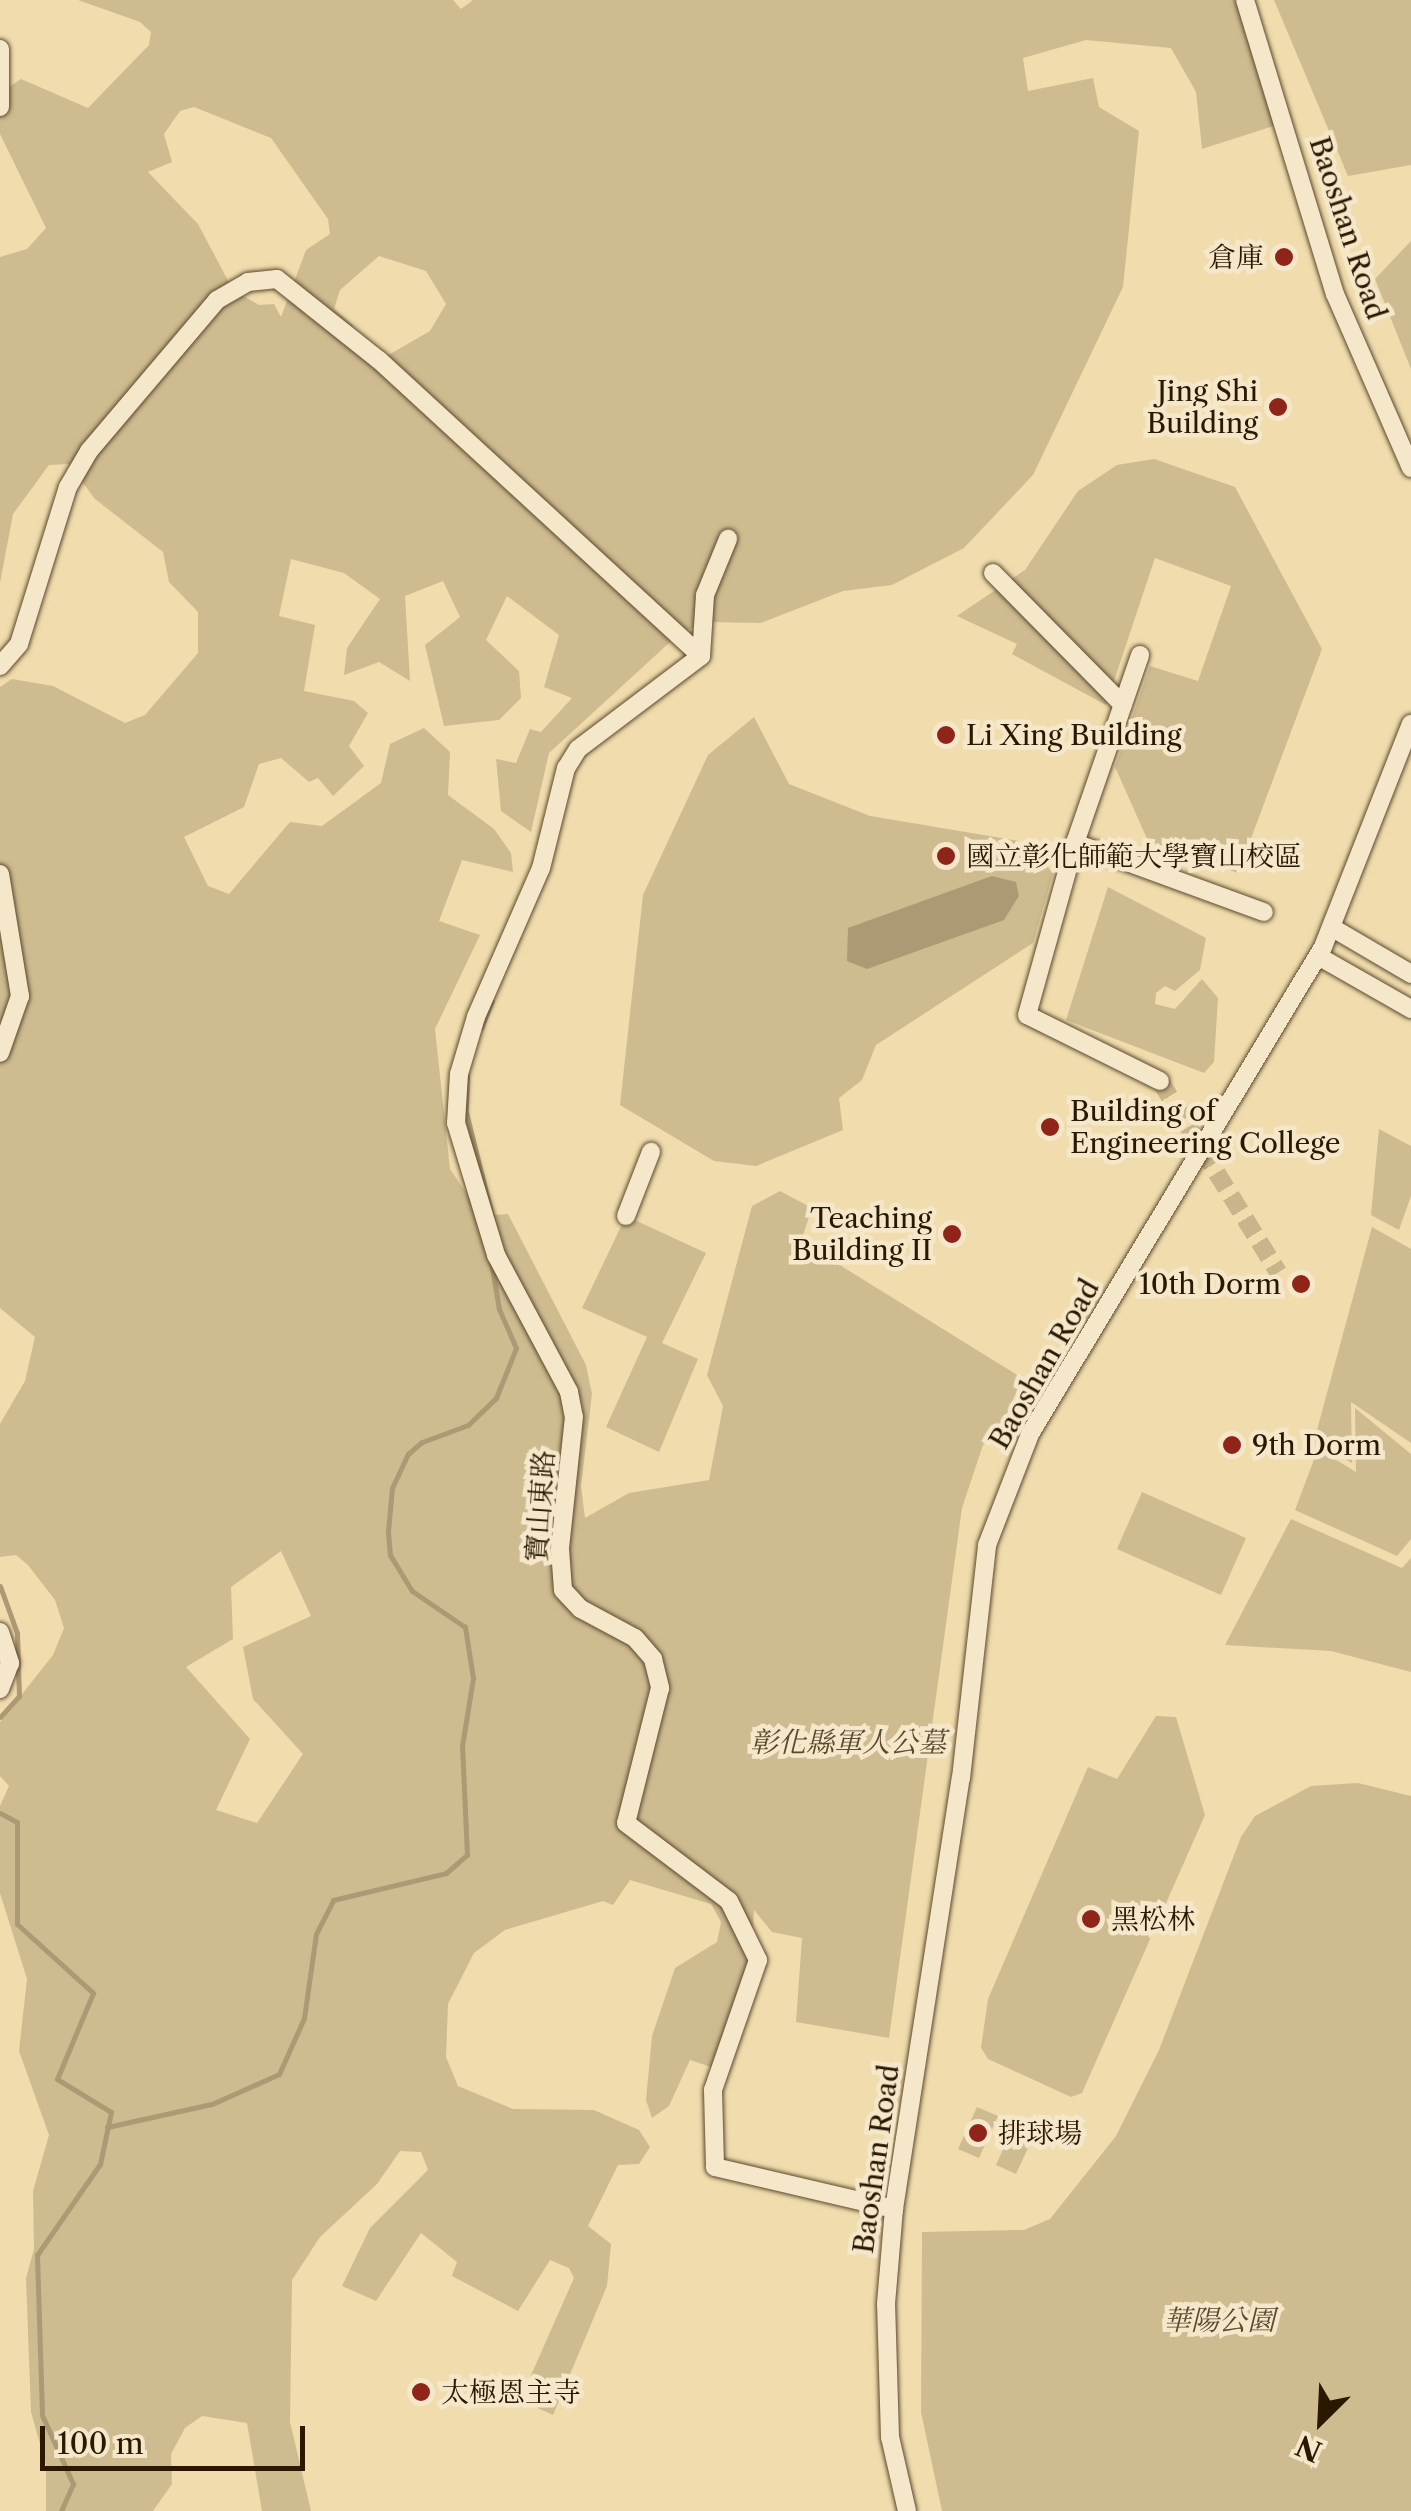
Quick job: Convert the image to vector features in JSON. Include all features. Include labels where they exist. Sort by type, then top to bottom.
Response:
[{"type":"street","name":"Baoshan Road","points":[[1245,0],[1335,294],[1411,468]]},
{"type":"street","points":[[0,49],[0,107]]},
{"type":"street","points":[[0,666],[19,644],[68,487],[89,451],[218,300],[248,282],[277,279],[379,360],[701,656]]},
{"type":"street","points":[[701,656],[705,595],[728,538]]},
{"type":"street","points":[[993,573],[1123,704]]},
{"type":"street","points":[[1140,655],[1076,843],[1027,1015],[1160,1080]]},
{"type":"street","name":"寶山東路","points":[[701,656],[578,749],[566,768],[541,868],[476,1017],[460,1074],[456,1123],[496,1256],[569,1392],[574,1417],[560,1549],[563,1590],[582,1609],[635,1638],[652,1658],[660,1688],[626,1823],[729,1901],[758,1960],[713,2090],[715,2167],[894,2210]]},
{"type":"street","name":"Baoshan Road","points":[[906,2511],[887,2387],[894,2210],[961,1778],[987,1545],[1030,1434],[1318,956],[1411,724]]},
{"type":"street","points":[[1076,843],[1264,912]]},
{"type":"street","points":[[0,874],[20,996],[0,1053]]},
{"type":"street","points":[[1331,926],[1411,974]]},
{"type":"street","points":[[1318,956],[1411,1008]]},
{"type":"street","points":[[626,1216],[651,1152]]},
{"type":"street","points":[[0,1632],[10,1663],[0,1689]]},
{"type":"green space","name":"彰化縣軍人公墓","points":[[78,0],[453,0],[461,9],[473,0],[1238,0],[1280,124],[1202,149],[1196,92],[1171,48],[1086,40],[1023,58],[1028,91],[1093,78],[1099,107],[1139,131],[1123,287],[1033,475],[964,548],[892,585],[843,591],[761,623],[709,622],[680,633],[549,753],[531,832],[501,811],[496,759],[516,763],[530,729],[541,732],[572,698],[544,687],[559,635],[507,596],[486,640],[519,671],[521,698],[499,720],[444,726],[425,645],[460,617],[443,581],[405,596],[410,681],[379,662],[344,675],[347,648],[380,599],[344,573],[291,559],[279,616],[315,625],[304,691],[354,701],[368,713],[349,746],[364,766],[333,796],[318,778],[309,782],[281,758],[259,764],[244,807],[184,837],[208,886],[229,894],[290,822],[322,826],[381,783],[390,744],[424,728],[450,752],[448,795],[494,829],[511,853],[513,872],[462,860],[439,921],[480,935],[435,1029],[450,1169],[482,1216],[508,1214],[586,1365],[592,1394],[581,1486],[585,1518],[629,1493],[709,1480],[723,1406],[707,1375],[752,1206],[780,1191],[812,1208],[801,1241],[1022,1378],[1000,1431],[983,1445],[962,1508],[889,2038],[796,2022],[802,1938],[772,1932],[754,1910],[752,1952],[716,2058],[711,2067],[690,2060],[669,2106],[652,2118],[646,2100],[652,2036],[675,1968],[717,1942],[721,1922],[711,1904],[630,1880],[613,1905],[603,1901],[505,1930],[474,1953],[448,2004],[446,2057],[458,2086],[513,2109],[594,2110],[639,2130],[650,2147],[639,2164],[618,2165],[588,2226],[611,2244],[607,2286],[553,2415],[520,2400],[574,2278],[569,2268],[550,2260],[518,2311],[452,2276],[457,2262],[421,2233],[376,2301],[342,2286],[370,2228],[428,2170],[421,2152],[400,2151],[377,2184],[320,2237],[292,2280],[290,2422],[311,2511],[262,2511],[247,2423],[202,2416],[185,2428],[171,2454],[172,2484],[153,2511],[46,2511],[46,2465],[31,2412],[26,2278],[34,2249],[33,2191],[49,2135],[19,2051],[27,1979],[0,1893],[0,1806],[9,1786],[0,1776],[0,1722],[53,1655],[64,1628],[55,1600],[28,1565],[16,1555],[0,1557],[0,1424],[25,1381],[35,1337],[0,1308],[0,687],[12,679],[53,686],[125,723],[145,715],[198,653],[198,612],[169,582],[163,552],[95,499],[69,464],[49,465],[13,514],[0,583],[0,257],[27,249],[46,228],[0,134],[0,114],[9,87],[21,79],[88,108],[149,45],[151,32],[140,22]],"holes":[[[194,107],[271,138],[328,219],[330,234],[306,250],[281,317],[274,304],[259,305],[233,290],[198,224],[148,172],[172,162],[164,134],[180,111]],[[379,256],[426,271],[446,304],[430,331],[385,357],[347,342],[353,325],[334,309],[340,290]],[[281,1551],[311,1616],[243,1647],[253,1699],[303,1754],[257,1823],[216,1810],[250,1739],[186,1667],[233,1639],[231,1587]]]},
{"type":"green space","points":[[1274,0],[1411,0],[1411,165],[1348,176]]},
{"type":"green space","points":[[1411,241],[1411,369],[1375,279]]},
{"type":"green space","points":[[1154,459],[1235,487],[1322,649],[1238,873],[1148,841],[1115,767],[1150,666],[1198,681],[1231,586],[1155,558],[1106,705],[1012,654],[1017,644],[957,616],[1025,570],[1078,491],[1117,465]]},
{"type":"green space","points":[[754,717],[789,784],[870,816],[1031,843],[1053,874],[1033,943],[876,1045],[862,1080],[839,1098],[843,1130],[756,1166],[714,1161],[620,1105],[643,895],[708,755]]},
{"type":"green space","points":[[1108,887],[1206,938],[1200,970],[1175,991],[1165,986],[1156,993],[1155,1004],[1175,1009],[1202,979],[1218,998],[1214,1062],[1204,1073],[1066,1020]]},
{"type":"green space","points":[[1379,1129],[1411,1146],[1411,1196],[1399,1230],[1371,1215]]},
{"type":"green space","points":[[626,1216],[706,1253],[662,1343],[698,1359],[659,1452],[606,1427],[647,1337],[582,1308]]},
{"type":"green space","points":[[1372,1227],[1411,1249],[1411,1443],[1351,1402],[1352,1463],[1314,1441]]},
{"type":"green space","points":[[1355,1408],[1411,1454],[1411,1539],[1397,1556],[1295,1510],[1318,1449],[1356,1472]]},
{"type":"green space","points":[[1142,1492],[1246,1538],[1221,1595],[1117,1549]]},
{"type":"green space","points":[[1291,1519],[1402,1568],[1411,1558],[1411,1672],[1331,1651],[1225,1645]]},
{"type":"green space","name":"黑松林","points":[[1156,1716],[1176,1717],[1205,1815],[1082,2093],[1071,2097],[988,2059],[981,2048],[988,1999],[1088,1767],[1117,1779]]},
{"type":"green space","name":"華陽公園","points":[[1358,1783],[1411,1796],[1411,2511],[942,2511],[921,2412],[922,2232],[1024,2230],[1050,2219],[1116,2136],[1159,2050],[1241,1837],[1255,1816],[1311,1786]]},
{"type":"green space","name":"排球場","points":[[977,2107],[998,2116],[979,2158],[958,2149]]},
{"type":"green space","name":"排球場","points":[[1015,2123],[1035,2133],[1016,2174],[996,2165]]},
{"type":"shaded area","points":[[992,876],[1016,882],[1019,896],[1004,920],[867,969],[847,961],[848,928]]},
{"type":"waterway","points":[[481,1028],[492,1001]]},
{"type":"waterway","points":[[467,1076],[466,1112],[492,1216]]},
{"type":"waterway","points":[[107,2127],[212,2104],[279,2074],[304,2018],[316,1934],[333,1900],[446,1873],[467,1855],[462,1746],[473,1678],[465,1627],[412,1591],[390,1555],[388,1531],[392,1488],[408,1454],[422,1442],[468,1425],[496,1398],[516,1348],[499,1309],[491,1262]]},
{"type":"waterway","points":[[0,1586],[17,1633],[19,1696],[0,1717]]},
{"type":"waterway","points":[[0,1813],[17,1822],[17,1924],[93,1993],[57,2079],[111,2112],[100,2164],[37,2255],[42,2415],[73,2484],[61,2511]]},
{"type":"tunnel","points":[[1160,1081],[1278,1272]]},
{"type":"place","name":"倉庫","points":[[1284,257]]},
{"type":"place","name":"Jing Shi Building","points":[[1278,407]]},
{"type":"place","name":"Li Xing Building","points":[[946,735]]},
{"type":"place","name":"國立彰化師範大學寶山校區","points":[[946,856]]},
{"type":"place","name":"Building of Engineering College","points":[[1050,1127]]},
{"type":"place","name":"Teaching Building II","points":[[952,1234]]},
{"type":"place","name":"10th Dorm","points":[[1301,1284]]},
{"type":"place","name":"9th Dorm","points":[[1232,1445]]},
{"type":"place","name":"黑松林","points":[[1091,1919]]},
{"type":"place","name":"排球場","points":[[978,2133]]},
{"type":"place","name":"太極恩主寺","points":[[421,2392]]}]
